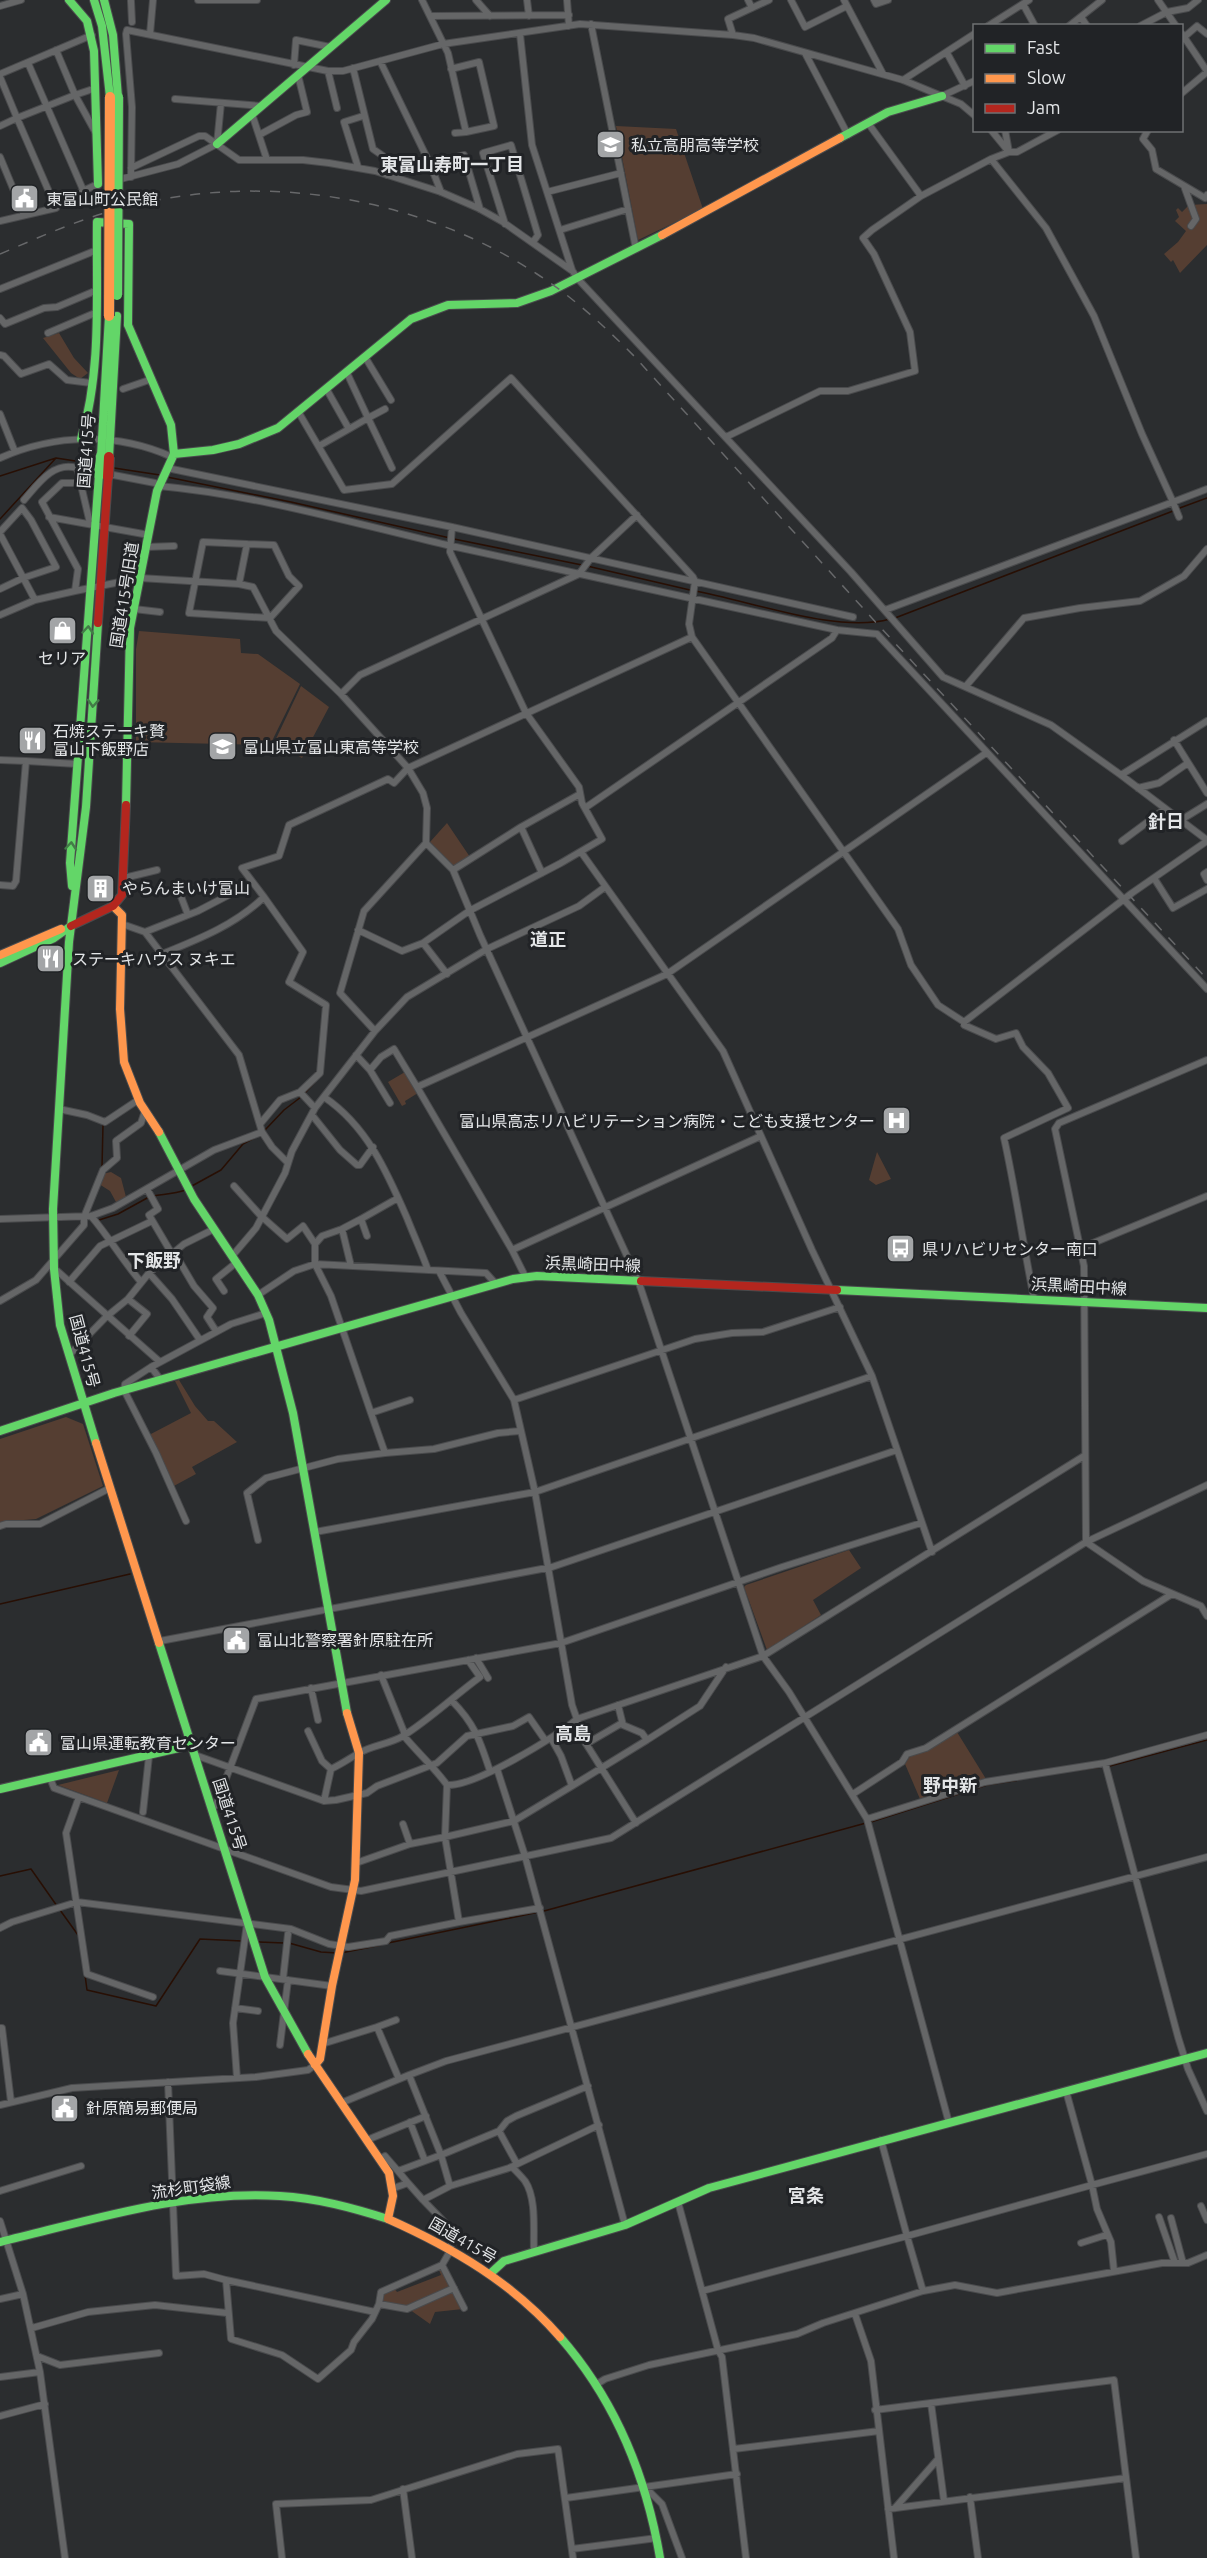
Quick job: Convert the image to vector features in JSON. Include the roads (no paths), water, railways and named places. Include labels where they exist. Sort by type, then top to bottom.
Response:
[{"type":"main road","points":[[69,0],[88,22],[92,35],[96,88],[98,184]]},
{"type":"main road","name":"国道415号","points":[[94,0],[104,35],[114,97]]},
{"type":"main road","name":"国道415号","points":[[104,0],[113,35],[113,316],[116,375],[96,524],[96,586],[86,807],[71,926],[59,1109],[53,1218],[54,1264],[60,1324],[265,1977],[283,2015],[389,2173],[394,2188]]},
{"type":"main road","points":[[217,144],[261,106],[296,70],[307,67],[386,0]]},
{"type":"main road","points":[[152,380],[171,425],[171,460],[239,444],[265,435],[299,413],[411,319],[448,305],[517,303],[551,291],[574,274],[636,249],[868,123],[903,106],[942,96]]},
{"type":"main road","name":"国道415号","points":[[81,439],[89,412],[96,339],[97,222],[129,224],[128,325],[152,380]]},
{"type":"main road","name":"国道415号旧道","points":[[113,906],[122,895],[124,878],[129,733],[128,646],[159,486],[171,460]]},
{"type":"main road","name":"国道415号","points":[[74,904],[70,863],[77,764],[96,586]]},
{"type":"main road","points":[[0,955],[113,906],[122,915],[120,1009],[124,1062],[138,1100],[194,1199],[258,1295],[277,1345],[303,1468],[348,1716],[359,1753],[356,1863],[353,1890],[340,1945],[320,2059],[315,2065]]},
{"type":"main road","points":[[0,963],[54,938],[71,926]]},
{"type":"main road","name":"浜黒崎田中線","points":[[0,1431],[160,1379],[495,1283],[526,1278],[638,1280],[1207,1308]]},
{"type":"main road","points":[[0,1789],[149,1756],[194,1750]]},
{"type":"main road","points":[[492,2273],[504,2261],[625,2225],[708,2188],[1207,2053]]},
{"type":"main road","points":[[388,2219],[394,2202],[394,2188]]},
{"type":"main road","name":"流杉町袋線","points":[[3,2242],[172,2202],[209,2197],[280,2196],[346,2207],[388,2219]]},
{"type":"main road","name":"国道415号","points":[[388,2219],[450,2247],[492,2273],[541,2316],[571,2349],[597,2385],[620,2425],[645,2488],[660,2558]]},
{"type":"street","points":[[0,6],[18,0]]},
{"type":"street","points":[[132,22],[131,0],[135,0]]},
{"type":"street","points":[[150,34],[153,0]]},
{"type":"street","points":[[198,0],[257,0]]},
{"type":"street","points":[[422,0],[443,44],[466,132]]},
{"type":"street","points":[[476,0],[490,16]]},
{"type":"street","points":[[527,0],[529,16]]},
{"type":"street","points":[[567,0],[569,26]]},
{"type":"street","points":[[748,0],[752,8]]},
{"type":"street","points":[[733,35],[728,20],[769,0]]},
{"type":"street","points":[[791,0],[805,27],[846,3],[883,74]]},
{"type":"street","points":[[874,0],[876,4],[888,0]]},
{"type":"street","points":[[991,24],[1029,0]]},
{"type":"street","points":[[1072,24],[1102,0]]},
{"type":"street","points":[[1158,0],[1175,24]]},
{"type":"street","points":[[1144,24],[1167,12],[1188,8],[1197,0]]},
{"type":"street","points":[[1023,4],[1034,24]]},
{"type":"street","points":[[430,16],[569,15]]},
{"type":"street","points":[[1081,17],[1086,24]]},
{"type":"street","points":[[591,24],[636,249]]},
{"type":"street","points":[[307,67],[328,71],[353,68],[443,44],[591,24],[754,38],[903,80],[942,96],[973,114]]},
{"type":"street","points":[[1183,36],[1197,26],[1207,34]]},
{"type":"street","points":[[132,177],[132,107],[126,34],[128,30],[296,70]]},
{"type":"street","points":[[520,34],[532,145],[574,274]]},
{"type":"street","points":[[56,208],[0,76],[92,35]]},
{"type":"street","points":[[903,80],[973,37]]},
{"type":"street","points":[[1183,38],[1207,72],[1183,92]]},
{"type":"street","points":[[259,135],[296,115],[307,112],[296,70],[296,40],[330,47]]},
{"type":"street","points":[[56,50],[75,95],[97,135]]},
{"type":"street","points":[[805,53],[848,135]]},
{"type":"street","points":[[947,53],[965,86]]},
{"type":"street","points":[[380,61],[430,164],[441,192]]},
{"type":"street","points":[[451,69],[479,62],[494,126],[455,133]]},
{"type":"street","points":[[28,63],[84,192]]},
{"type":"street","points":[[353,68],[373,149],[383,156],[387,175]]},
{"type":"street","points":[[328,71],[337,108]]},
{"type":"street","points":[[942,96],[973,82]]},
{"type":"street","points":[[0,126],[96,88]]},
{"type":"street","points":[[175,99],[261,106]]},
{"type":"street","points":[[217,144],[220,102]]},
{"type":"street","points":[[96,107],[132,107]]},
{"type":"street","points":[[252,114],[267,160]]},
{"type":"street","points":[[358,168],[344,122],[363,116]]},
{"type":"street","points":[[868,123],[921,196]]},
{"type":"street","points":[[993,132],[1009,152]]},
{"type":"street","points":[[1005,132],[1009,152]]},
{"type":"street","points":[[726,437],[820,391],[848,390],[915,371],[910,332],[874,254],[863,238],[921,196],[991,159],[1009,152],[1017,152],[1054,132]]},
{"type":"street","points":[[1147,132],[1143,139],[1152,150],[1156,169],[1205,198],[1207,195]]},
{"type":"street","points":[[132,168],[199,136],[205,136],[217,144],[222,151],[239,160],[303,160],[387,175],[441,192],[480,209],[506,224],[574,274],[885,610],[943,677],[1051,725],[1207,841],[1123,899],[964,1022]]},
{"type":"street","points":[[0,222],[56,208],[61,201],[98,184],[178,164],[217,144]]},
{"type":"street","points":[[506,224],[483,153],[511,145],[538,235],[533,242]]},
{"type":"street","points":[[430,164],[464,155],[480,209]]},
{"type":"street","points":[[0,157],[24,215]]},
{"type":"street","points":[[991,159],[1046,228],[1094,315],[1142,434],[1179,517]]},
{"type":"street","points":[[547,192],[621,173]]},
{"type":"street","points":[[1183,185],[1196,219],[1191,226]]},
{"type":"street","points":[[560,230],[628,209]]},
{"type":"street","points":[[0,289],[96,250]]},
{"type":"street","points":[[0,318],[5,324],[44,308],[57,307],[95,291]]},
{"type":"street","points":[[48,333],[95,313]]},
{"type":"street","points":[[0,355],[4,356],[21,374],[49,364],[67,380],[92,383]]},
{"type":"street","points":[[365,357],[391,400]]},
{"type":"street","points":[[347,373],[392,468]]},
{"type":"street","points":[[344,490],[392,484],[511,378],[693,576],[695,581],[689,624],[692,637],[898,929],[911,965],[938,1005],[964,1022],[964,1025],[996,1039],[1016,1033],[1023,1047],[1048,1073],[1068,1108],[1004,1138],[1023,1227],[1022,1239],[1034,1298]]},
{"type":"street","points":[[123,389],[152,380]]},
{"type":"street","points":[[327,390],[349,429]]},
{"type":"street","points":[[319,446],[385,409]]},
{"type":"street","points":[[299,413],[344,490],[349,505]]},
{"type":"street","points":[[0,414],[15,452]]},
{"type":"street","points":[[0,458],[40,444],[81,439],[134,444],[171,460],[349,505],[853,617]]},
{"type":"street","points":[[24,500],[49,473],[63,467],[77,468],[155,483],[159,486],[232,496],[308,511],[449,545],[837,630],[877,634],[1207,989]]},
{"type":"street","points":[[77,468],[79,483],[96,524]]},
{"type":"street","points":[[75,591],[78,569],[42,502],[62,483],[79,483]]},
{"type":"street","points":[[885,610],[1207,489]]},
{"type":"street","points":[[0,589],[23,578],[57,567],[22,508],[0,533],[23,578],[35,600]]},
{"type":"street","points":[[341,694],[360,675],[579,574],[591,558],[637,515]]},
{"type":"street","points":[[49,517],[149,535]]},
{"type":"street","points":[[358,930],[402,951],[423,943],[469,911],[602,839],[585,808],[579,787],[526,713],[450,552],[452,527]]},
{"type":"street","points":[[203,542],[274,545],[289,576],[299,586],[270,618],[189,613],[203,542]]},
{"type":"street","points":[[239,584],[247,544]]},
{"type":"street","points":[[146,547],[174,546]]},
{"type":"street","points":[[966,686],[1024,618],[1140,601],[1184,576],[1207,549]]},
{"type":"street","points":[[0,615],[35,600],[140,578],[239,584],[254,587],[276,631],[341,694],[408,768],[423,793],[427,808],[426,843],[392,883],[368,905],[358,930],[340,993],[375,1031]]},
{"type":"street","points":[[134,609],[160,612]]},
{"type":"street","points":[[585,808],[832,638],[837,630]]},
{"type":"street","points":[[260,1124],[280,1101],[300,1092],[320,1073],[326,1005],[289,982],[303,952],[242,868],[279,856],[290,825],[388,779],[394,783],[408,768],[692,637]]},
{"type":"street","points":[[1121,775],[1207,721]]},
{"type":"street","points":[[1174,740],[1207,793]]},
{"type":"street","points":[[417,1087],[667,974],[986,753]]},
{"type":"street","points":[[0,760],[77,764]]},
{"type":"street","points":[[0,885],[13,886],[16,881],[26,761]]},
{"type":"street","points":[[1138,788],[1158,783],[1188,763]]},
{"type":"street","points":[[453,870],[521,827],[580,794]]},
{"type":"street","points":[[1181,820],[1207,804]]},
{"type":"street","points":[[1122,841],[1165,809]]},
{"type":"street","points":[[521,827],[542,873]]},
{"type":"street","points":[[426,843],[453,870],[469,911],[638,1280],[764,1656],[867,1819],[949,2123]]},
{"type":"street","points":[[581,852],[723,1051],[812,1250],[872,1376],[932,1552]]},
{"type":"street","points":[[124,878],[157,870]]},
{"type":"street","points":[[1207,872],[1204,874],[1207,880]]},
{"type":"street","points":[[1154,878],[1173,908],[1207,889]]},
{"type":"street","points":[[177,886],[188,915]]},
{"type":"street","points":[[145,932],[188,915],[246,886]]},
{"type":"street","points":[[224,1290],[216,1279],[235,1258],[256,1228],[292,1151],[314,1112],[375,1031],[407,997],[487,949],[579,906],[605,887]]},
{"type":"street","points":[[162,954],[220,929],[246,914],[264,897]]},
{"type":"street","points":[[122,924],[145,932],[238,1055],[262,1132],[272,1147],[288,1163]]},
{"type":"street","points":[[423,943],[447,974]]},
{"type":"street","points":[[370,1070],[381,1057],[394,1049],[512,1250],[526,1278]]},
{"type":"street","points":[[356,1055],[370,1070],[390,1103]]},
{"type":"street","points":[[1086,1542],[1084,1266],[1055,1129],[1059,1123],[1207,1060]]},
{"type":"street","points":[[300,1092],[340,1150],[357,1165],[360,1165],[373,1147]]},
{"type":"street","points":[[324,1097],[347,1116],[373,1147],[398,1198],[428,1270]]},
{"type":"street","points":[[59,1109],[87,1115],[105,1122],[138,1100]]},
{"type":"street","points":[[0,1301],[36,1280],[54,1264],[84,1225],[84,1217],[103,1170],[117,1158],[116,1141],[141,1123],[146,1111]]},
{"type":"street","points":[[0,1219],[92,1216],[113,1208],[226,1144],[262,1132]]},
{"type":"street","points":[[512,1250],[761,1136]]},
{"type":"street","points":[[234,1186],[261,1216],[287,1239],[303,1226],[315,1244],[315,1264],[331,1296],[385,1453]]},
{"type":"street","points":[[147,1189],[158,1209],[149,1215],[194,1286],[213,1308],[207,1317],[216,1331]]},
{"type":"street","points":[[1081,1248],[1207,1196]]},
{"type":"street","points":[[315,1244],[322,1236],[362,1220],[398,1198]]},
{"type":"street","points":[[92,1216],[111,1240],[129,1269],[141,1282]]},
{"type":"street","points":[[362,1220],[367,1236]]},
{"type":"street","points":[[69,1282],[81,1270],[94,1251],[111,1240],[152,1221]]},
{"type":"street","points":[[69,1354],[106,1317],[128,1299],[148,1274],[184,1244],[214,1229]]},
{"type":"street","points":[[342,1229],[351,1266]]},
{"type":"street","points":[[54,1264],[69,1282],[106,1317],[160,1362]]},
{"type":"street","points":[[258,1295],[294,1271],[315,1264],[486,1273],[495,1283]]},
{"type":"street","points":[[439,1271],[451,1296],[514,1400],[535,1492],[572,1705],[586,1744],[636,1822]]},
{"type":"street","points":[[148,1274],[172,1299],[200,1340]]},
{"type":"street","points":[[128,1299],[147,1314],[129,1336]]},
{"type":"street","points":[[514,1400],[694,1339],[732,1333],[763,1332],[840,1307]]},
{"type":"street","points":[[186,1521],[156,1453],[124,1390],[125,1384],[216,1331],[266,1313]]},
{"type":"street","points":[[151,1367],[160,1379]]},
{"type":"street","points":[[315,1532],[535,1492],[872,1376]]},
{"type":"street","points":[[371,1413],[410,1400]]},
{"type":"street","points":[[258,1540],[247,1493],[267,1478],[338,1459],[435,1449],[498,1433],[520,1431]]},
{"type":"street","points":[[160,1641],[548,1568],[897,1450]]},
{"type":"street","points":[[447,1785],[457,1786],[493,1770],[548,1739],[577,1719],[764,1656],[1084,1456]]},
{"type":"street","points":[[50,1778],[54,1788],[331,1887],[353,1890],[611,1838],[1086,1542],[1207,1485]]},
{"type":"street","points":[[0,1526],[40,1524],[110,1488]]},
{"type":"street","points":[[212,1808],[216,1805],[256,1699],[561,1643],[782,1567],[921,1523]]},
{"type":"street","points":[[1086,1542],[1143,1581],[1201,1606],[1207,1616]]},
{"type":"street","points":[[853,1794],[902,1762],[907,1754],[926,1748],[1172,1594]]},
{"type":"street","points":[[476,1658],[488,1678]]},
{"type":"street","points":[[332,1769],[352,1760],[359,1753],[404,1736],[452,1701],[457,1694],[480,1677],[468,1660]]},
{"type":"street","points":[[356,1863],[410,1844],[514,1821],[700,1706],[726,1667]]},
{"type":"street","points":[[381,1675],[404,1736],[429,1766],[436,1769],[447,1785],[445,1838],[459,1922]]},
{"type":"street","points":[[311,1688],[318,1720]]},
{"type":"street","points":[[452,1701],[469,1718],[478,1734],[514,1821],[540,1908],[625,2225]]},
{"type":"street","points":[[618,1705],[622,1723],[629,1729],[642,1733],[647,1740]]},
{"type":"street","points":[[194,1750],[231,1767],[324,1801],[367,1794],[377,1786],[437,1763],[467,1736],[513,1726],[529,1717],[561,1756],[572,1786]]},
{"type":"street","points":[[586,1744],[622,1723]]},
{"type":"street","points":[[308,1731],[322,1761],[332,1769]]},
{"type":"street","points":[[867,1819],[985,1782],[1104,1763],[1207,1735]]},
{"type":"street","points":[[143,1812],[149,1756]]},
{"type":"street","points":[[1104,1763],[1185,2059],[1207,2110]]},
{"type":"street","points":[[324,1801],[332,1769]]},
{"type":"street","points":[[79,1797],[66,1833],[87,1974],[153,1997]]},
{"type":"street","points":[[403,1824],[410,1844]]},
{"type":"street","points":[[341,2103],[446,2061],[1207,1857]]},
{"type":"street","points":[[0,1928],[12,1922],[77,1902],[299,1930],[316,1940],[348,1947],[386,1941],[390,1936],[540,1908]]},
{"type":"street","points":[[237,2078],[233,2023],[247,1924]]},
{"type":"street","points":[[280,2044],[288,1934]]},
{"type":"street","points":[[220,1971],[332,1986]]},
{"type":"street","points":[[235,2008],[258,2012]]},
{"type":"street","points":[[322,2044],[396,2020]]},
{"type":"street","points":[[377,2027],[399,2079]]},
{"type":"street","points":[[0,2028],[2,2028],[10,2103]]},
{"type":"street","points":[[0,2105],[72,2088],[237,2078],[299,2072],[315,2065]]},
{"type":"street","points":[[409,2075],[441,2154],[450,2186]]},
{"type":"street","points":[[168,2082],[176,2276],[204,2274],[375,2312]]},
{"type":"street","points":[[398,2171],[499,2131],[507,2121],[516,2116],[588,2086]]},
{"type":"street","points":[[1066,2091],[1106,2235],[1111,2242],[1114,2271]]},
{"type":"street","points":[[367,2140],[426,2116]]},
{"type":"street","points":[[410,2122],[425,2161]]},
{"type":"street","points":[[423,2200],[450,2186],[514,2165],[599,2125]]},
{"type":"street","points":[[499,2131],[528,2189],[533,2210],[534,2252]]},
{"type":"street","points":[[881,2140],[923,2291]]},
{"type":"street","points":[[702,2291],[1207,2154]]},
{"type":"street","points":[[226,2280],[227,2313],[231,2338],[282,2355],[318,2379],[351,2350],[375,2312],[381,2292],[442,2265],[450,2247],[454,2232],[385,2156],[380,2159]]},
{"type":"street","points":[[0,2191],[81,2166]]},
{"type":"street","points":[[394,2188],[408,2183]]},
{"type":"street","points":[[678,2202],[718,2350],[722,2357],[746,2558]]},
{"type":"street","points":[[1201,2206],[1207,2220]]},
{"type":"street","points":[[1160,2217],[1175,2263]]},
{"type":"street","points":[[1171,2218],[1183,2263]]},
{"type":"street","points":[[0,2221],[3,2242],[23,2294],[32,2328],[45,2404],[65,2558]]},
{"type":"street","points":[[1081,2243],[1106,2235]]},
{"type":"street","points":[[597,2385],[605,2379],[649,2365],[797,2334],[923,2291],[955,2285],[997,2293],[1162,2263],[1188,2263],[1207,2255]]},
{"type":"street","points":[[442,2265],[464,2308]]},
{"type":"street","points":[[379,2304],[407,2309],[454,2288]]},
{"type":"street","points":[[0,2299],[23,2294]]},
{"type":"street","points":[[32,2328],[88,2312],[155,2305],[227,2313]]},
{"type":"street","points":[[855,2313],[871,2361],[875,2410],[891,2508],[894,2558]]},
{"type":"street","points":[[37,2356],[60,2365],[159,2353]]},
{"type":"street","points":[[0,2377],[40,2372]]},
{"type":"street","points":[[875,2410],[1114,2380],[1136,2558]]},
{"type":"street","points":[[931,2403],[944,2500]]},
{"type":"street","points":[[0,2416],[45,2404]]},
{"type":"street","points":[[734,2449],[879,2431]]},
{"type":"street","points":[[282,2558],[276,2504],[371,2500],[517,2454],[558,2449],[573,2558]]},
{"type":"street","points":[[891,2508],[938,2459]]},
{"type":"street","points":[[566,2498],[737,2474]]},
{"type":"street","points":[[891,2508],[1126,2478]]},
{"type":"street","points":[[645,2488],[662,2504],[682,2558]]},
{"type":"street","points":[[403,2489],[412,2558]]},
{"type":"street","points":[[970,2497],[978,2558]]},
{"type":"street","points":[[572,2549],[657,2538]]},
{"type":"waterway","points":[[0,476],[56,458],[95,464]]},
{"type":"waterway","points":[[0,519],[56,458]]},
{"type":"waterway","points":[[114,468],[160,475]]},
{"type":"waterway","points":[[167,477],[450,538]]},
{"type":"waterway","points":[[1177,509],[1207,498]]},
{"type":"waterway","points":[[895,618],[1173,511]]},
{"type":"waterway","points":[[454,539],[582,565]]},
{"type":"waterway","points":[[587,566],[690,590]]},
{"type":"waterway","points":[[695,591],[820,619],[869,623],[890,619]]},
{"type":"waterway","points":[[304,1094],[315,1082]]},
{"type":"waterway","points":[[265,1130],[284,1110],[301,1097]]},
{"type":"waterway","points":[[102,1167],[103,1125]]},
{"type":"waterway","points":[[190,1187],[221,1170],[243,1144],[262,1134]]},
{"type":"waterway","points":[[153,1196],[186,1190]]},
{"type":"waterway","points":[[99,1220],[118,1214],[149,1197]]},
{"type":"waterway","points":[[0,1604],[130,1574]]},
{"type":"waterway","points":[[1110,1766],[1207,1740]]},
{"type":"waterway","points":[[1071,1771],[1102,1767]]},
{"type":"waterway","points":[[871,1822],[987,1785],[1019,1780]]},
{"type":"waterway","points":[[544,1911],[866,1823]]},
{"type":"waterway","points":[[0,1876],[31,1869],[57,1906]]},
{"type":"waterway","points":[[60,1910],[78,1935]]},
{"type":"waterway","points":[[388,1943],[539,1912]]},
{"type":"waterway","points":[[85,1975],[87,1990],[156,2006],[200,1939],[242,1941]]},
{"type":"waterway","points":[[259,1942],[284,1943]]},
{"type":"waterway","points":[[289,1943],[321,1952],[337,1953]]},
{"type":"waterway","points":[[341,1953],[381,1945]]},
{"type":"railway","points":[[0,254],[88,218],[156,200],[212,193],[269,191],[325,196],[381,207],[436,223],[488,246],[537,274],[588,312],[634,356],[881,628],[1207,979]]},
{"type":"place","name":"私立高朋高等学校","points":[[610,145]]},
{"type":"place","name":"東富山町公民館","points":[[25,199]]},
{"type":"place","name":"セリア","points":[[62,630]]},
{"type":"place","name":"石焼ステーキ贅 富山下飯野店","points":[[32,740]]},
{"type":"place","name":"富山県立富山東高等学校","points":[[222,747]]},
{"type":"place","name":"やらんまいけ富山","points":[[101,888]]},
{"type":"place","name":"ステーキハウス ヌキエ","points":[[51,959]]},
{"type":"place","name":"富山県高志リハビリテーション病院・こども支援センター","points":[[896,1121]]},
{"type":"place","name":"県リハビリセンター南口","points":[[901,1249]]},
{"type":"place","name":"富山北警察署針原駐在所","points":[[236,1640]]},
{"type":"place","name":"富山県運転教育センター","points":[[39,1743]]},
{"type":"place","name":"針原簡易郵便局","points":[[65,2108]]},
{"type":"district","name":"東富山寿町一丁目","points":[[452,164]]},
{"type":"district","name":"針日","points":[[1166,821]]},
{"type":"district","name":"道正","points":[[548,939]]},
{"type":"district","name":"下飯野","points":[[154,1260]]},
{"type":"district","name":"高島","points":[[573,1733]]},
{"type":"district","name":"野中新","points":[[950,1785]]},
{"type":"district","name":"宮条","points":[[806,2195]]}]
